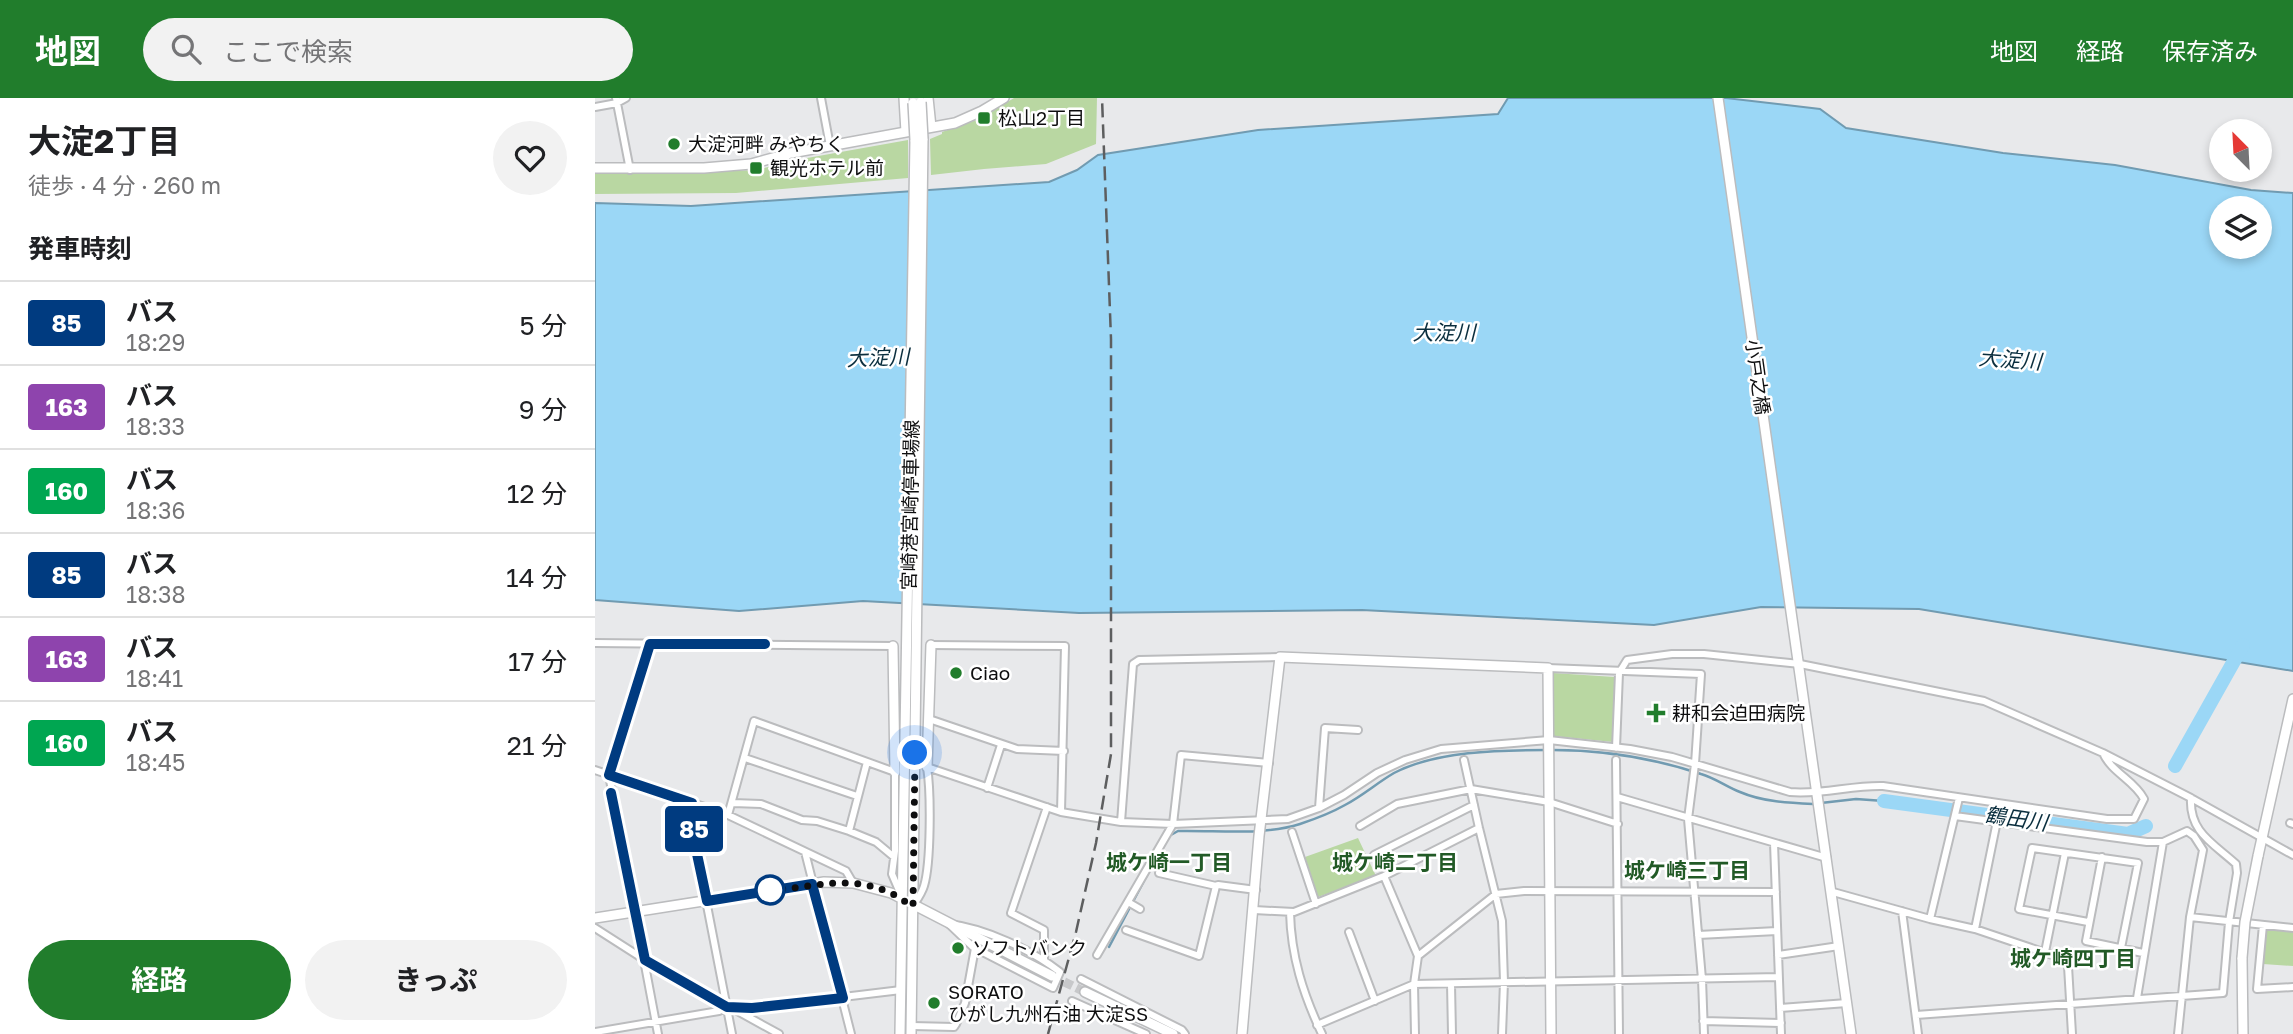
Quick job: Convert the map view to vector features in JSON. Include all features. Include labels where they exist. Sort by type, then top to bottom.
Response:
[{"type":"street","points":[[595,107],[626,98]]},
{"type":"street","points":[[821,98],[830,146]]},
{"type":"street","points":[[904,98],[906,132]]},
{"type":"street","name":"宮崎港宮崎停車場線","points":[[909,904],[915,141],[913,98]]},
{"type":"street","name":"宮崎港宮崎停車場線","points":[[912,626],[923,139],[920,98]]},
{"type":"street","points":[[928,98],[931,127]]},
{"type":"street","points":[[595,168],[630,170],[751,164],[955,122],[1004,98]]},
{"type":"street","name":"小戸之橋","points":[[1717,98],[1833,892],[1851,1034]]},
{"type":"street","points":[[617,100],[630,170]]},
{"type":"street","points":[[595,643],[893,646],[895,772],[892,874],[909,904],[911,1030],[954,1027],[965,1003],[975,948]]},
{"type":"street","points":[[650,644],[609,775],[658,1034]]},
{"type":"street","points":[[900,1034],[909,904],[924,887],[928,855],[930,783],[927,768],[931,645],[1065,646],[1061,812]]},
{"type":"street","points":[[1616,748],[1619,673],[1627,660],[1681,653],[1799,661],[1984,701],[2103,753],[2293,855]]},
{"type":"street","points":[[1242,1034],[1259,836],[1280,657]]},
{"type":"street","points":[[1121,822],[1133,664],[1139,660],[1280,657],[1619,673],[1701,674],[1688,819],[1704,1034]]},
{"type":"street","points":[[1548,668],[1551,1034]]},
{"type":"street","points":[[2243,1034],[2242,958],[2245,922],[2293,699]]},
{"type":"street","points":[[929,719],[1001,746],[1063,751]]},
{"type":"street","points":[[728,815],[754,721],[895,772]]},
{"type":"street","points":[[1319,808],[1325,728],[1358,730]]},
{"type":"street","points":[[927,768],[1061,812],[1121,822],[1173,824],[1289,819],[1345,795],[1377,773],[1405,760],[1441,750],[1549,740],[1616,748],[1695,764],[1776,790],[1801,793],[1883,786],[2107,819],[2134,819],[2144,799],[2140,791],[2109,765],[2103,753]]},
{"type":"street","points":[[987,788],[1001,746]]},
{"type":"street","points":[[1097,955],[1173,824],[1181,755],[1269,763]]},
{"type":"street","points":[[745,758],[857,796]]},
{"type":"street","points":[[1464,760],[1502,922],[1502,1034]]},
{"type":"street","points":[[1616,760],[1619,1034]]},
{"type":"street","points":[[849,831],[867,762]]},
{"type":"street","points":[[595,770],[728,815],[846,871],[853,883]]},
{"type":"street","points":[[1360,826],[1397,804],[1471,789],[1549,802],[1618,824]]},
{"type":"street","points":[[1617,797],[1828,858]]},
{"type":"street","points":[[1930,919],[1959,798]]},
{"type":"street","points":[[1916,1015],[2223,993],[2236,864],[2198,830],[2190,811],[2191,798]]},
{"type":"street","points":[[692,803],[697,854],[732,1034]]},
{"type":"street","points":[[733,803],[761,804],[802,820],[817,821],[849,831],[876,842],[894,857]]},
{"type":"street","points":[[1374,855],[1474,805]]},
{"type":"street","points":[[1044,960],[1044,930],[1011,913],[1047,807]]},
{"type":"street","points":[[1955,816],[2147,842],[2163,842],[2187,831],[2194,836],[2203,850],[2190,917],[2178,1034]]},
{"type":"street","points":[[1975,929],[1997,821]]},
{"type":"street","points":[[1254,910],[1290,912],[1316,904],[1384,876],[1479,828]]},
{"type":"street","points":[[1292,832],[1316,904]]},
{"type":"street","points":[[2137,998],[2163,842]]},
{"type":"street","points":[[1774,843],[1781,1034]]},
{"type":"street","points":[[2088,922],[2019,909],[2032,848],[2138,863],[2122,948]]},
{"type":"street","points":[[805,852],[851,1034]]},
{"type":"street","points":[[2045,952],[2065,853]]},
{"type":"street","points":[[2102,857],[2085,941],[2143,953]]},
{"type":"street","points":[[1159,873],[1216,886],[1256,890]]},
{"type":"street","points":[[1384,876],[1418,956],[1414,984],[1415,1034]]},
{"type":"street","points":[[595,918],[812,884],[853,883],[891,893],[1052,976]]},
{"type":"street","points":[[1126,930],[1199,956],[1216,886]]},
{"type":"street","points":[[1418,956],[1496,894],[1776,892]]},
{"type":"street","points":[[1833,892],[1975,929],[2061,958],[2068,966],[2072,1034]]},
{"type":"street","points":[[1128,902],[1140,909]]},
{"type":"street","points":[[1902,911],[1918,1034]]},
{"type":"street","points":[[1290,912],[1291,939],[1297,972],[1322,1034]]},
{"type":"street","points":[[2190,917],[2293,928]]},
{"type":"street","points":[[949,924],[969,926],[1044,960],[1060,972],[1053,988],[975,948],[949,924]]},
{"type":"street","points":[[2263,925],[2257,989],[2293,987]]},
{"type":"street","points":[[595,928],[645,960],[779,1034]]},
{"type":"street","points":[[1698,935],[1777,931]]},
{"type":"street","points":[[1349,932],[1375,1001]]},
{"type":"street","points":[[1778,955],[1839,946]]},
{"type":"street","points":[[1317,1025],[1414,984],[1779,977]]},
{"type":"street","points":[[1081,979],[1182,1030],[1185,1034]]},
{"type":"street","points":[[1451,984],[1452,1034]]},
{"type":"street","points":[[595,1032],[656,1023],[719,1011],[727,1007],[752,1008],[901,990]]},
{"type":"street","points":[[1084,992],[1173,1034]]},
{"type":"street","points":[[1072,1001],[1146,1034]]},
{"type":"street","points":[[1780,1007],[1847,1003]]},
{"type":"street","points":[[1703,1021],[1781,1023]]},
{"type":"green space","points":[[1014,98],[1097,98],[1096,144],[1046,164],[931,175],[930,139],[979,119]]},
{"type":"green space","points":[[908,140],[908,178],[736,193],[595,194],[595,172],[646,174],[756,170]]},
{"type":"green space","points":[[1553,673],[1615,677],[1613,742],[1553,736]]},
{"type":"green space","points":[[1358,838],[1376,876],[1318,897],[1305,857]]},
{"type":"green space","points":[[2266,927],[2293,929],[2293,966],[2263,964]]},
{"type":"water","name":"大淀川","points":[[1508,98],[1726,98],[1820,109],[1846,128],[2003,153],[2115,165],[2251,190],[2293,193],[2293,671],[1919,609],[1761,607],[1654,625],[1362,610],[1079,613],[863,601],[739,611],[595,600],[595,203],[691,206],[1049,182],[1077,170],[1098,155],[1258,130],[1498,114]]},
{"type":"waterway","name":"鶴田川","points":[[2175,766],[2243,645]]},
{"type":"waterway","points":[[1169,836],[1178,831],[1255,831],[1285,828],[1334,811],[1394,773],[1429,760],[1488,751],[1546,750]]},
{"type":"waterway","points":[[1553,750],[1590,751],[1646,759],[1706,776],[1758,798],[1814,804]]},
{"type":"waterway","points":[[1821,803],[1856,799],[1884,801]]},
{"type":"waterway","name":"鶴田川","points":[[1884,801],[2128,834],[2146,826]]},
{"type":"waterway","points":[[1109,947],[1155,860]]},
{"type":"tunnel","points":[[1052,976],[1085,992]]},
{"type":"railway","points":[[1048,1034],[1076,932],[1096,843],[1111,754],[1111,339],[1102,98]]},
{"type":"bus line","name":"85","points":[[611,793],[645,960],[727,1007],[752,1008],[843,998],[812,884],[707,901],[697,854],[692,803],[609,775],[650,644],[765,644]]},
{"type":"place","name":"松山2丁目","points":[[984,118]]},
{"type":"place","name":"大淀河畔 みやちく","points":[[674,144]]},
{"type":"place","name":"観光ホテル前","points":[[756,168]]},
{"type":"place","name":"Ciao","points":[[956,673]]},
{"type":"place","name":"耕和会迫田病院","points":[[1656,713]]},
{"type":"place","name":"ソフトバンク","points":[[958,948]]},
{"type":"place","name":"SORATO ひがし九州石油 大淀SS","points":[[934,1003]]},
{"type":"district","name":"城ケ崎一丁目","points":[[1169,863]]},
{"type":"district","name":"城ケ崎二丁目","points":[[1395,863]]},
{"type":"district","name":"城ケ崎三丁目","points":[[1687,871]]},
{"type":"district","name":"城ケ崎四丁目","points":[[2073,959]]},
{"type":"route","points":[[770,890],[824,882],[853,883],[891,893],[913,906],[915,753]]}]
